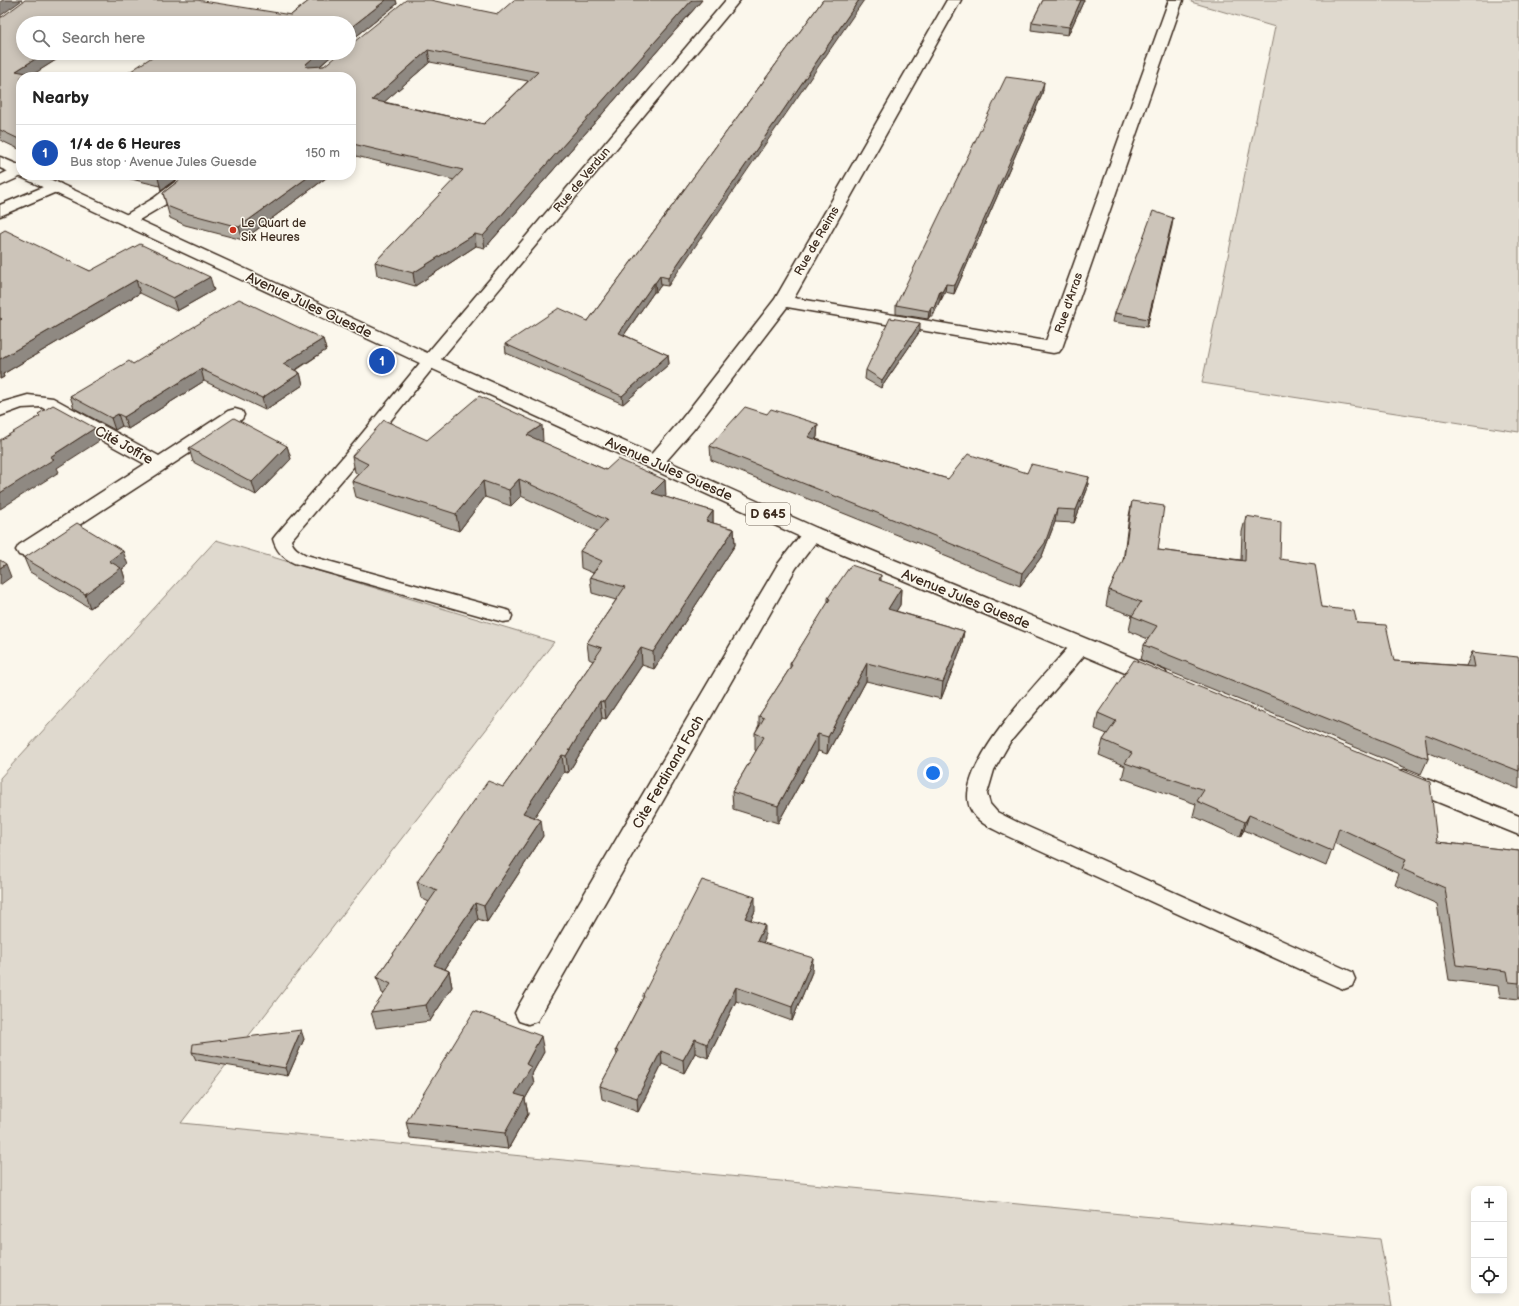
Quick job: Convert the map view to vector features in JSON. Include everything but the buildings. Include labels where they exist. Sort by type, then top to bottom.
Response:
[{"type":"street","name":"Rue de Verdun","points":[[430,361],[733,0]]},
{"type":"street","name":"Rue de Reims","points":[[654,463],[687,425],[783,302],[954,0]]},
{"type":"street","name":"Rue d'Arras","points":[[783,302],[1053,348],[1176,0]]},
{"type":"street","name":"Avenue Jules Guesde","points":[[0,162],[16,170]]},
{"type":"street","points":[[0,181],[16,175]]},
{"type":"street","name":"Avenue Jules Guesde","points":[[38,180],[128,220],[430,361],[812,534],[1176,685]]},
{"type":"street","points":[[128,220],[160,201],[187,180]]},
{"type":"street","points":[[0,211],[54,187]]},
{"type":"street","name":"Cité Joffre","points":[[0,410],[11,404],[23,401],[35,400],[46,402],[159,464]]},
{"type":"street","name":"Cité Joffre","points":[[26,550],[235,415]]},
{"type":"street","name":"Cite Ferdinand Foch","points":[[528,1013],[788,564],[812,534]]},
{"type":"street","points":[[1388,772],[1519,826]]},
{"type":"lane","points":[[430,361],[348,462],[282,539],[283,547],[300,559],[504,616]]},
{"type":"lane","points":[[1081,646],[1003,737],[984,769],[977,794],[980,807],[990,818],[1010,828],[1344,979]]},
{"type":"shaded area","points":[[1192,0],[1519,0],[1519,432],[1202,383],[1275,27],[1191,2]]},
{"type":"shaded area","points":[[216,540],[554,642],[181,1123],[1380,1239],[1392,1306],[0,1306],[0,778]]},
{"type":"place","name":"Le Quart de Six Heures","points":[[233,230]]},
{"type":"place","name":"1/4 de 6 Heures","points":[[382,361]]}]
